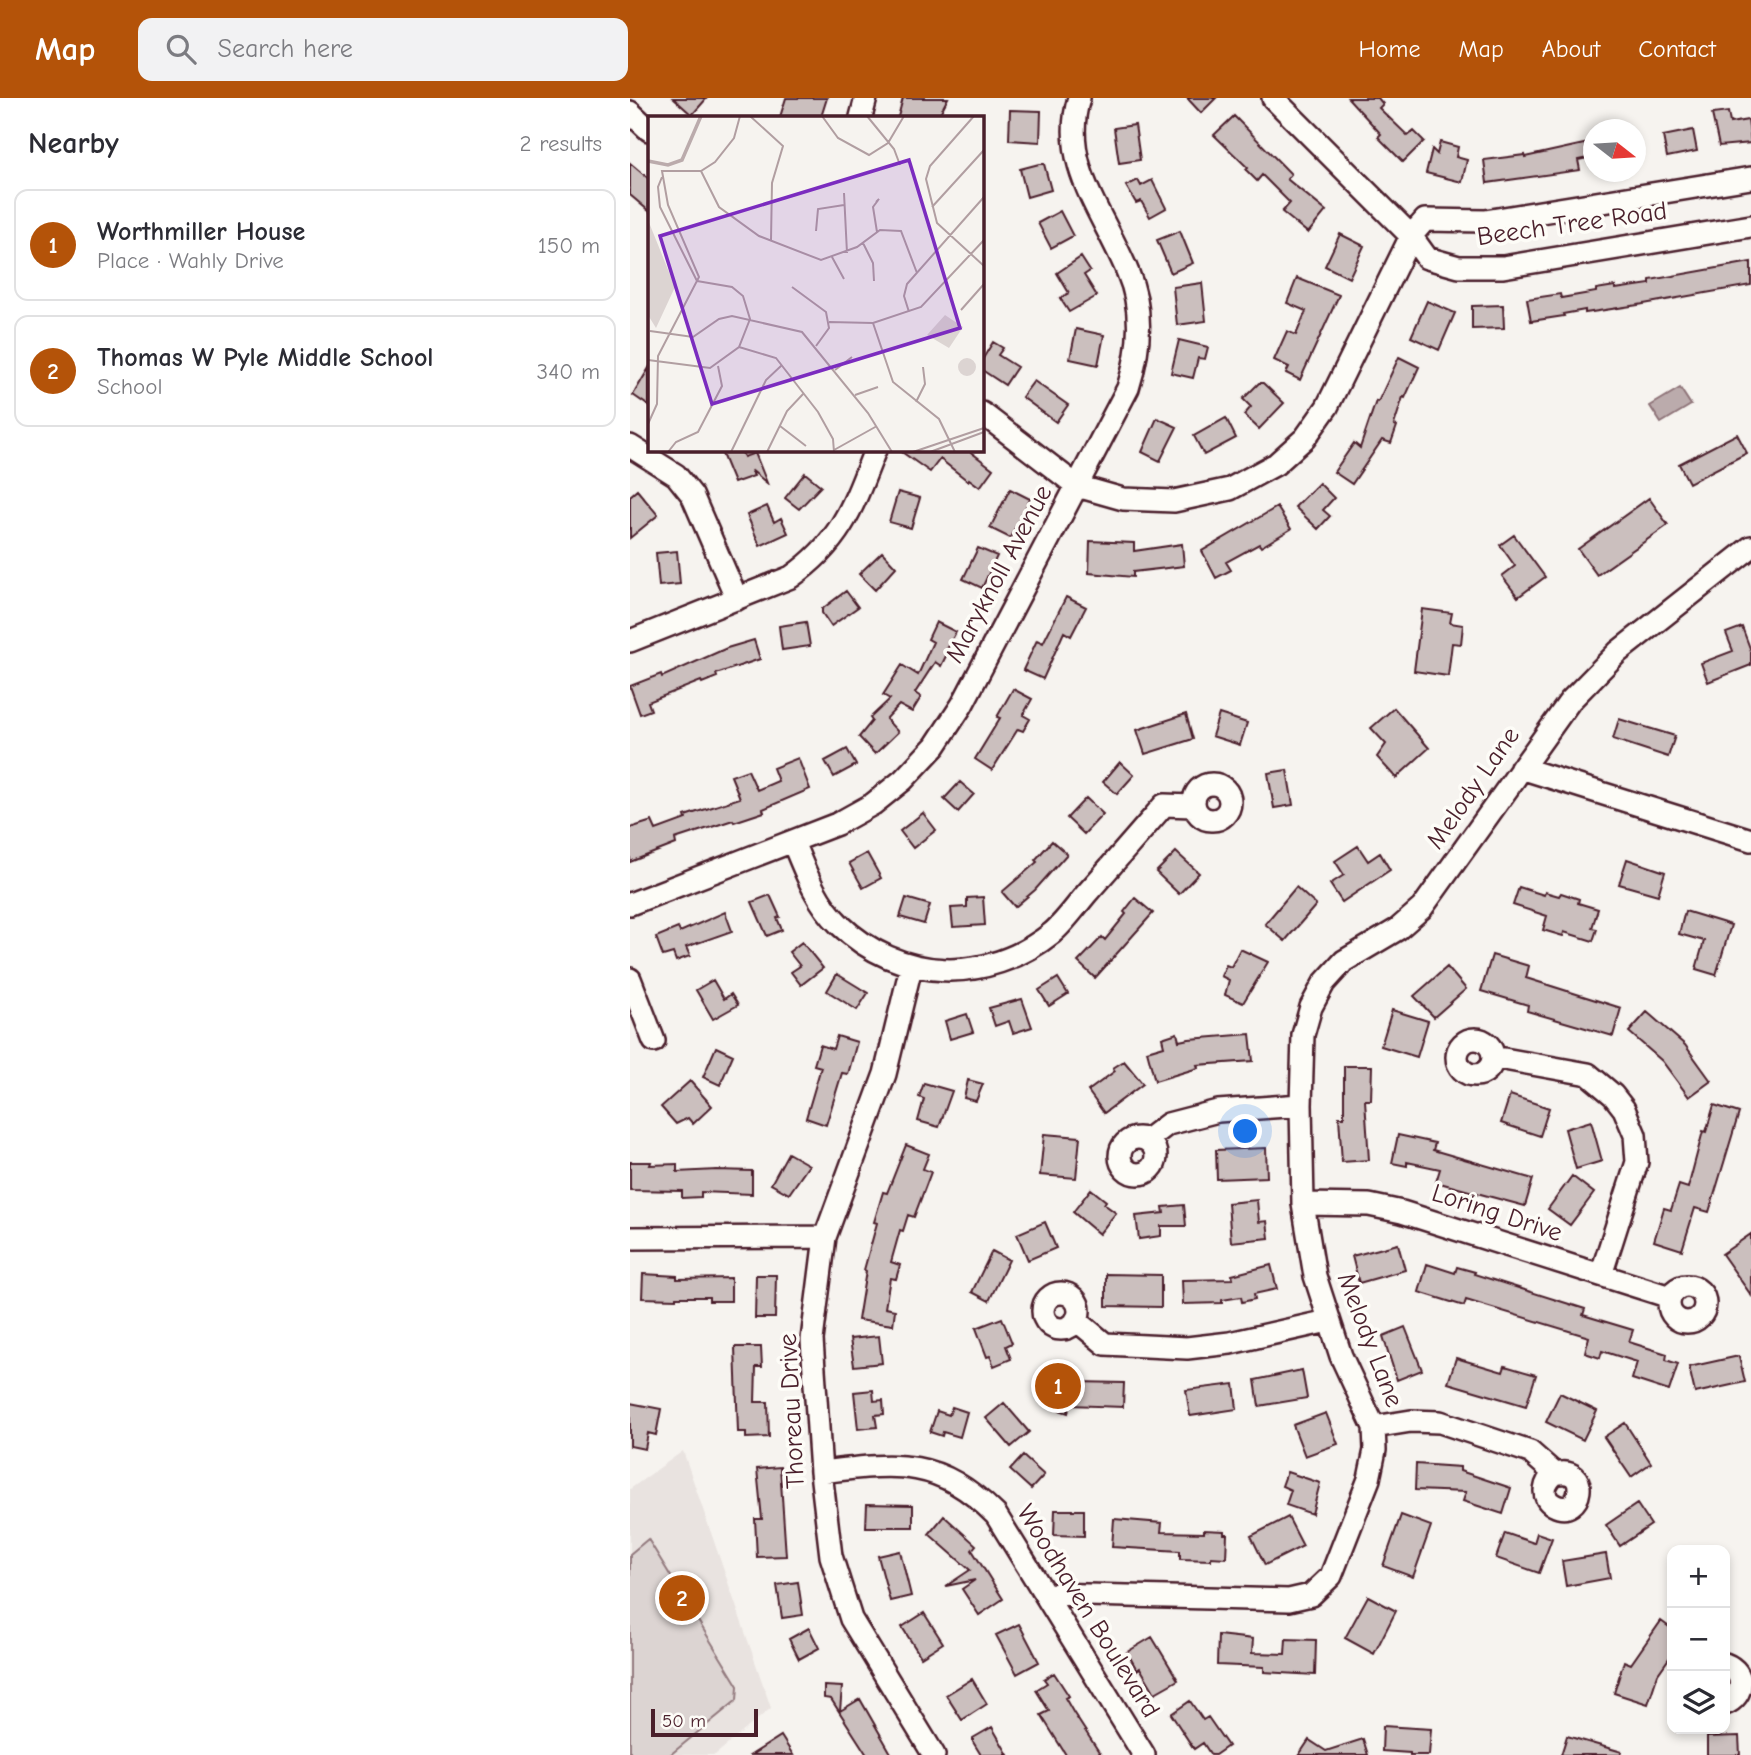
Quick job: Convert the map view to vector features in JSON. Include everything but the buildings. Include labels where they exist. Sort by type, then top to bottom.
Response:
[{"type":"street","points":[[861,116],[866,98]]},
{"type":"street","name":"Maryknoll Avenue","points":[[630,904],[837,824],[873,804],[903,780],[935,746],[962,705],[1128,388],[1136,361],[1139,330],[1136,300],[1129,274],[1081,178],[1075,143],[1075,111],[1079,98]]},
{"type":"street","name":"Beech Tree Road","points":[[1273,98],[1411,236],[1427,258],[1459,267],[1503,267],[1751,226]]},
{"type":"street","points":[[630,111],[648,129]]},
{"type":"street","name":"Beech Tree Road","points":[[1411,236],[1425,220],[1485,221],[1751,178]]},
{"type":"street","points":[[984,415],[1077,486],[1123,499],[1174,501],[1230,489],[1276,464],[1305,438],[1327,407],[1411,236]]},
{"type":"street","points":[[630,446],[676,475],[692,495],[737,599]]},
{"type":"street","points":[[630,641],[791,577],[811,563],[830,544],[851,513],[874,452]]},
{"type":"street","name":"Melody Lane","points":[[1045,1594],[1289,1600],[1311,1595],[1331,1576],[1369,1479],[1376,1450],[1374,1427],[1328,1321],[1315,1276],[1303,1203],[1303,1035],[1311,1007],[1324,983],[1345,961],[1398,929],[1422,908],[1570,701],[1618,652],[1751,547]]},
{"type":"street","points":[[1521,768],[1751,840]]},
{"type":"street","points":[[793,842],[813,889],[838,924],[875,953],[911,967],[938,970],[981,967],[1023,952],[1053,932],[1164,805],[1193,806]]},
{"type":"street","name":"Thoreau Drive","points":[[911,967],[885,1074],[825,1237],[813,1340],[821,1472],[831,1556],[851,1619],[934,1755]]},
{"type":"street","points":[[630,979],[654,1041]]},
{"type":"street","points":[[1493,1057],[1588,1074],[1613,1095],[1624,1109],[1635,1135],[1637,1162],[1601,1275]]},
{"type":"street","points":[[1147,1140],[1168,1124],[1218,1111],[1301,1105]]},
{"type":"street","name":"Loring Drive","points":[[1303,1203],[1369,1205],[1402,1212],[1670,1297]]},
{"type":"street","points":[[630,1238],[825,1237]]},
{"type":"street","points":[[1076,1321],[1105,1344],[1187,1348],[1230,1343],[1328,1321]]},
{"type":"street","points":[[1374,1427],[1411,1421],[1440,1422],[1530,1452],[1555,1474]]},
{"type":"street","name":"Woodhaven Boulevard","points":[[821,1472],[903,1465],[930,1471],[955,1481],[979,1498],[996,1515],[1144,1755]]},
{"type":"street","points":[[1730,1666],[1739,1675],[1741,1688],[1738,1698]]},
{"type":"shaded area","points":[[1680,388],[1691,405],[1661,423],[1650,406]]},
{"type":"shaded area","points":[[683,1451],[771,1708],[715,1755],[630,1755],[630,1489]]},
{"type":"shaded area","points":[[648,1539],[738,1686],[737,1700],[670,1755],[630,1755],[630,1554]]},
{"type":"place","name":"Worthmiller House","points":[[1058,1386]]},
{"type":"place","name":"Thomas W Pyle Middle School","points":[[682,1598]]}]
